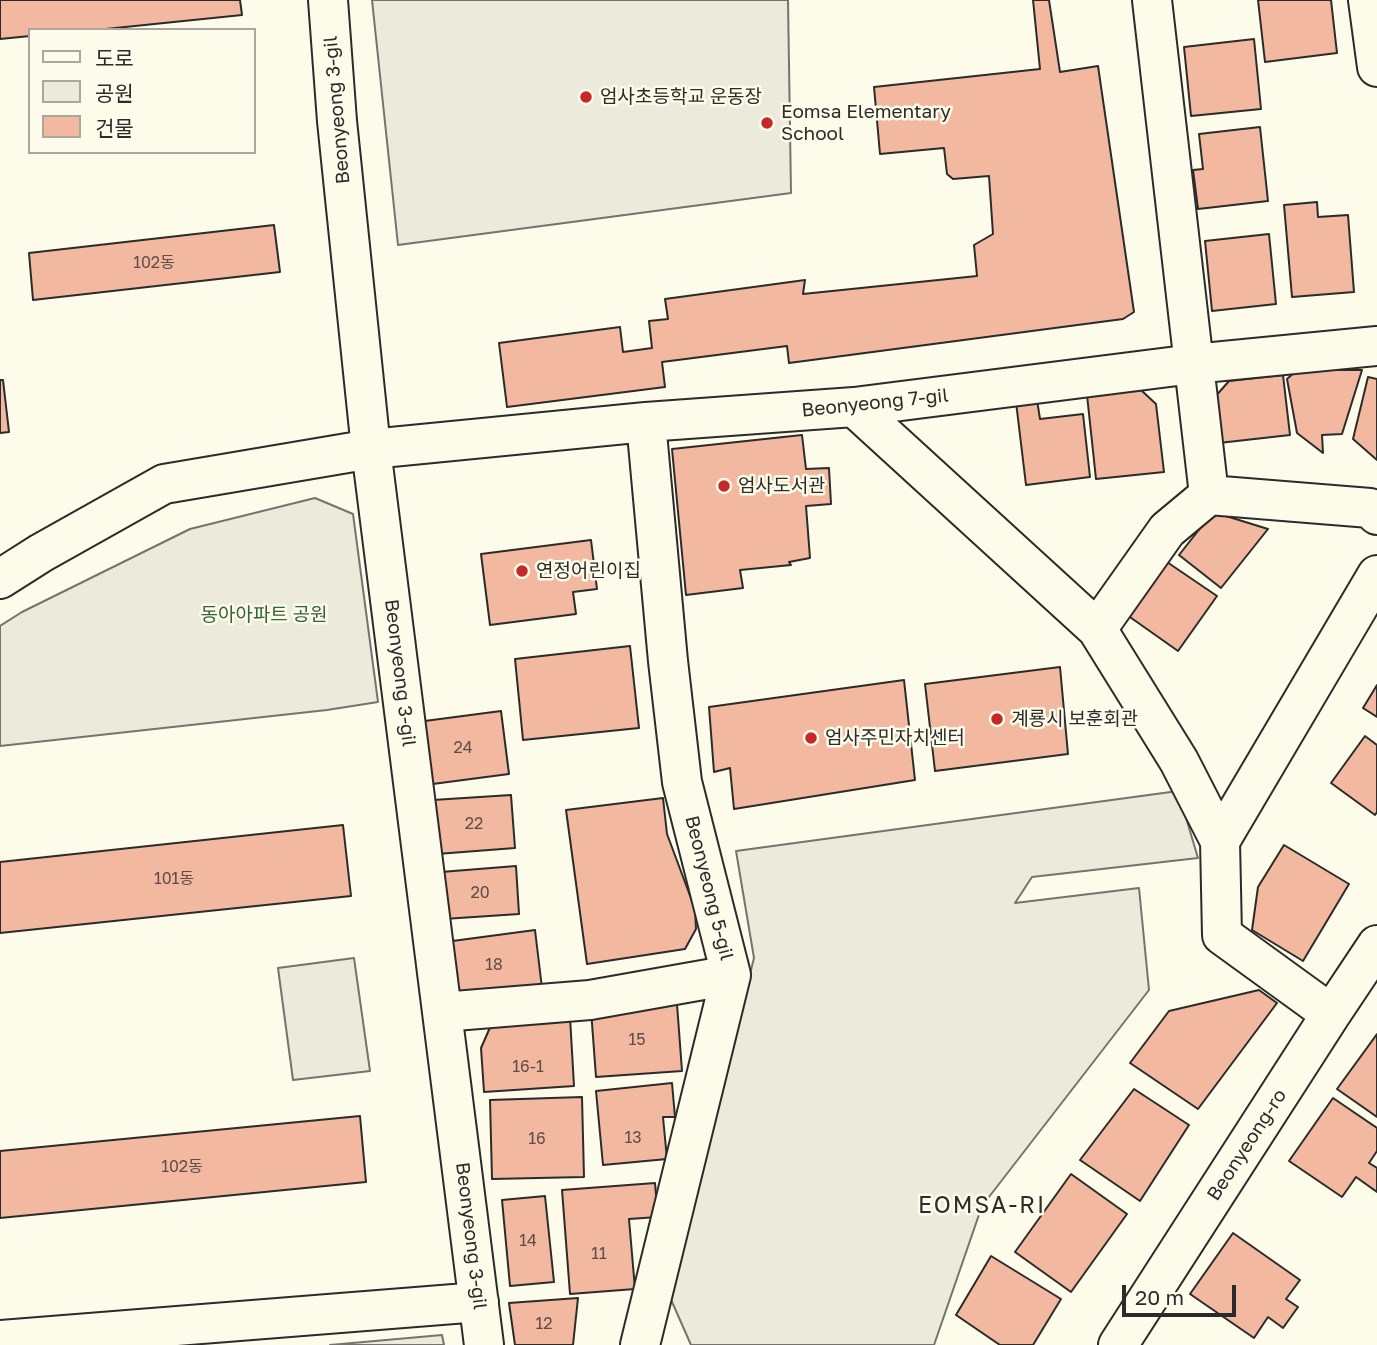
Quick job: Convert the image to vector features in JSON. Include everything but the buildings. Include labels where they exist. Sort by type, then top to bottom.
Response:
[{"type":"street","name":"Beonyeong 3-gil","points":[[328,0],[337,121],[371,449],[484,1345]]},
{"type":"street","points":[[1152,0],[1209,495]]},
{"type":"street","points":[[1368,0],[1377,68]]},
{"type":"street","name":"Beonyeong 7-gil","points":[[0,579],[164,484],[371,449],[646,422],[854,407],[1193,365],[1377,346]]},
{"type":"street","points":[[854,407],[1097,629],[1179,761],[1220,841],[1222,935],[1331,1014]]},
{"type":"street","name":"Beonyeong 5-gil","points":[[640,1345],[731,975],[682,782],[646,422]]},
{"type":"street","points":[[1097,629],[1167,530],[1209,495],[1370,508],[1377,515]]},
{"type":"street","points":[[1220,841],[1377,575]]},
{"type":"street","name":"Beonyeong-ro","points":[[1118,1345],[1377,946]]},
{"type":"street","points":[[442,1012],[590,1000],[731,975]]},
{"type":"street","points":[[0,1340],[479,1302]]},
{"type":"green space","name":"엄사초등학교 운동장","points":[[372,0],[788,0],[791,193],[398,245]]},
{"type":"green space","name":"동아아파트 공원","points":[[315,498],[353,514],[378,702],[0,746],[0,626],[22,612],[190,529]]},
{"type":"green space","points":[[354,958],[370,1071],[293,1080],[278,968]]},
{"type":"green space","points":[[442,1335],[444,1345],[330,1345]]},
{"type":"shaded area","points":[[1178,791],[1198,858],[1032,877],[1015,903],[1139,888],[1149,990],[982,1206],[934,1345],[691,1345],[669,1295],[754,958],[736,851]]},
{"type":"place","name":"엄사초등학교 운동장","points":[[586,97]]},
{"type":"place","name":"Eomsa Elementary School","points":[[767,123]]},
{"type":"place","name":"엄사도서관","points":[[724,486]]},
{"type":"place","name":"연정어린이집","points":[[522,571]]},
{"type":"place","name":"계룡시 보훈회관","points":[[997,719]]},
{"type":"place","name":"엄사주민자치센터","points":[[811,738]]},
{"type":"district","name":"EOMSA-RI","points":[[982,1206]]}]
